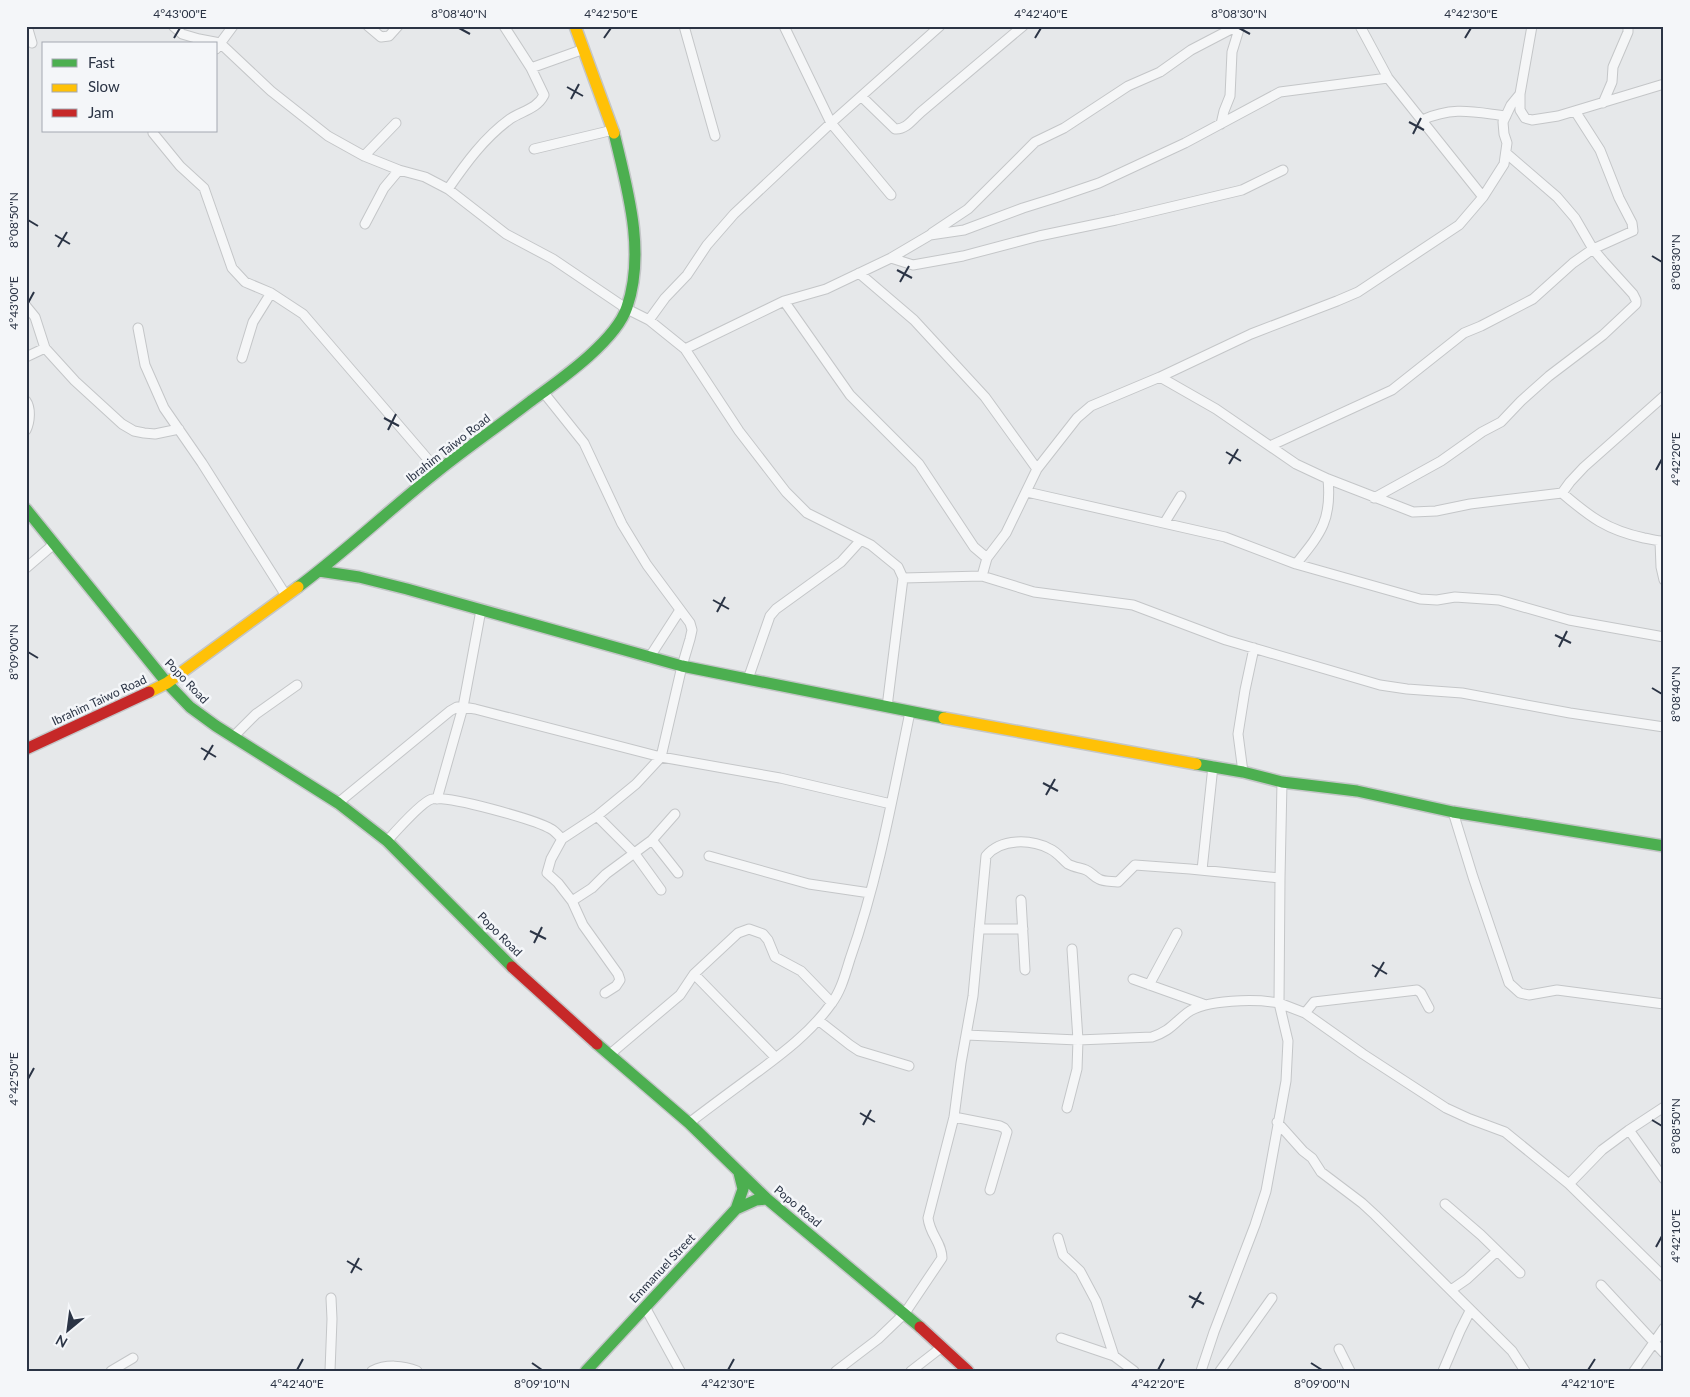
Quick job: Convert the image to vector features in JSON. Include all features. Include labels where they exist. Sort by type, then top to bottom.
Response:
[{"type":"main road","name":"Ibrahim Taiwo Road","points":[[26,749],[167,683],[319,571],[438,471],[575,368],[615,330],[627,309],[634,281],[634,233],[627,188],[613,130],[575,26]]},
{"type":"main road","name":"Popo Road","points":[[26,509],[167,683],[190,707],[233,737],[338,803],[387,841],[524,978],[609,1055],[689,1123],[767,1199],[905,1312],[968,1371]]},
{"type":"main road","points":[[319,571],[359,577],[682,666],[910,712],[1213,766],[1282,782],[1357,791],[1453,812],[1664,846]]},
{"type":"main road","points":[[736,1209],[743,1189],[739,1173]]},
{"type":"main road","name":"Emmanuel Street","points":[[586,1371],[736,1209],[756,1200],[767,1199]]},
{"type":"street","points":[[27,26],[32,43]]},
{"type":"street","points":[[173,26],[182,34],[216,42]]},
{"type":"street","points":[[221,43],[224,26]]},
{"type":"street","points":[[221,43],[233,26]]},
{"type":"street","points":[[368,26],[381,37],[389,36],[398,26]]},
{"type":"street","points":[[448,188],[472,154],[492,134],[511,118],[537,104],[544,95],[531,68],[504,26]]},
{"type":"street","points":[[684,26],[715,136]]},
{"type":"street","points":[[784,26],[831,123],[891,195]]},
{"type":"street","points":[[650,320],[665,298],[687,275],[707,246],[734,214],[831,123],[940,26]]},
{"type":"street","points":[[862,97],[895,129],[900,129],[1023,26]]},
{"type":"street","points":[[1221,124],[1230,96],[1232,52],[1239,26]]},
{"type":"street","points":[[685,349],[784,300],[826,289],[891,258],[930,235],[968,209],[1035,142],[1064,128],[1128,86],[1160,72],[1191,50],[1239,26]]},
{"type":"street","points":[[1360,26],[1388,78],[1483,197]]},
{"type":"street","points":[[1532,26],[1520,94],[1520,110],[1525,118],[1532,120],[1541,119],[1575,111],[1661,85],[1664,94]]},
{"type":"street","points":[[1603,103],[1612,82],[1613,67],[1628,32],[1628,26]]},
{"type":"street","points":[[221,43],[271,90],[328,136],[364,156],[399,170],[425,177],[448,188],[506,234],[553,259],[627,309],[650,320],[685,349],[739,431],[786,492],[807,513],[861,540],[885,555],[898,567],[903,578],[887,707]]},
{"type":"street","points":[[531,68],[584,49]]},
{"type":"street","points":[[930,235],[964,230],[1099,182],[1185,143],[1280,92],[1388,78]]},
{"type":"street","points":[[982,576],[987,558],[1006,533],[1037,468],[1077,418],[1091,406],[1160,377],[1251,334],[1337,302],[1358,292],[1460,225],[1483,197],[1504,164],[1507,143],[1503,122],[1520,94]]},
{"type":"street","points":[[1422,120],[1439,112],[1462,111],[1506,116]]},
{"type":"street","points":[[1270,446],[1392,390],[1464,333],[1533,299],[1593,248],[1633,231],[1632,223],[1619,198],[1600,150],[1575,111]]},
{"type":"street","points":[[364,156],[396,122]]},
{"type":"street","points":[[534,148],[613,130]]},
{"type":"street","points":[[154,132],[153,134],[180,166],[204,188],[232,268],[245,282],[271,293],[303,314],[438,471]]},
{"type":"street","points":[[1374,498],[1441,461],[1482,432],[1501,422],[1549,376],[1603,335],[1636,304],[1634,294],[1593,248],[1558,197],[1506,153]]},
{"type":"street","points":[[365,224],[384,188],[399,170]]},
{"type":"street","points":[[891,258],[913,265],[963,256],[1039,236],[1242,190],[1283,170]]},
{"type":"street","points":[[859,273],[914,320],[985,397],[1037,468]]},
{"type":"street","points":[[242,358],[253,322],[271,293]]},
{"type":"street","points":[[784,300],[850,395],[919,464],[974,547],[987,558]]},
{"type":"street","points":[[26,306],[35,316],[45,348],[75,381],[122,424],[144,434],[155,434],[179,429]]},
{"type":"street","points":[[138,328],[145,365],[164,408],[286,594]]},
{"type":"street","points":[[26,358],[45,348]]},
{"type":"street","points":[[1160,377],[1216,409],[1296,464],[1374,498],[1413,512],[1436,511],[1470,504],[1562,493],[1588,515],[1606,526],[1629,535],[1662,541],[1660,567],[1664,580]]},
{"type":"street","points":[[544,393],[584,443],[622,524],[647,565],[690,623],[692,630],[682,666],[662,758],[636,784],[597,816],[562,839],[551,859],[547,873],[558,883],[572,901],[583,925],[618,974],[620,980],[618,983],[605,993]]},
{"type":"street","points":[[1562,493],[1584,467],[1664,396]]},
{"type":"street","points":[[26,401],[29,405],[28,426],[26,430]]},
{"type":"street","points":[[1296,564],[1319,534],[1326,518],[1330,496],[1328,479]]},
{"type":"street","points":[[1027,492],[1225,536],[1296,564],[1420,600],[1455,597],[1499,600],[1569,620],[1664,637]]},
{"type":"street","points":[[1165,522],[1181,496]]},
{"type":"street","points":[[748,678],[770,616],[776,609],[841,562],[861,540]]},
{"type":"street","points":[[26,568],[54,544]]},
{"type":"street","points":[[903,578],[982,576],[1034,592],[1133,605],[1226,640],[1380,685],[1408,690],[1462,693],[1570,713],[1664,727]]},
{"type":"street","points":[[437,799],[463,707],[481,610]]},
{"type":"street","points":[[650,658],[680,610]]},
{"type":"street","points":[[1243,772],[1238,734],[1254,648]]},
{"type":"street","points":[[233,737],[256,714],[296,685]]},
{"type":"street","points":[[338,803],[450,710],[463,707],[662,758],[780,778],[891,804]]},
{"type":"street","points":[[689,1123],[791,1046],[818,1020],[832,1003],[844,980],[857,942],[891,804],[910,712]]},
{"type":"street","points":[[1202,870],[1213,766]]},
{"type":"street","points":[[1201,1371],[1266,1191],[1277,1122],[1286,1081],[1288,1041],[1279,1003],[1282,782]]},
{"type":"street","points":[[387,841],[428,801],[437,799],[455,800],[530,821],[551,829],[562,839]]},
{"type":"street","points":[[1453,812],[1509,983],[1520,993],[1529,995],[1557,990],[1664,1004]]},
{"type":"street","points":[[572,901],[592,888],[606,874],[652,840],[675,814]]},
{"type":"street","points":[[597,816],[635,854],[662,890]]},
{"type":"street","points":[[652,840],[678,874]]},
{"type":"street","points":[[836,1371],[878,1339],[905,1312],[942,1258],[942,1250],[929,1229],[928,1218],[954,1117],[972,996],[986,856],[992,849],[999,845],[1023,842],[1039,844],[1052,850],[1069,864],[1088,871],[1099,880],[1118,882],[1135,865],[1280,878]]},
{"type":"street","points":[[709,856],[809,884],[870,893]]},
{"type":"street","points":[[1021,900],[1025,970]]},
{"type":"street","points":[[609,1055],[680,995],[694,974],[738,933],[749,929],[763,934],[768,940],[775,957],[801,971],[832,1003]]},
{"type":"street","points":[[979,929],[1023,929]]},
{"type":"street","points":[[1149,985],[1177,933]]},
{"type":"street","points":[[1067,1108],[1077,1069],[1078,1040],[1072,948]]},
{"type":"street","points":[[694,974],[776,1058]]},
{"type":"street","points":[[1133,979],[1203,1004],[1263,1000],[1279,1003],[1305,1013],[1363,1054],[1446,1108],[1505,1132],[1569,1184],[1664,1277]]},
{"type":"street","points":[[1305,1013],[1314,1002],[1417,990],[1421,992],[1429,1008]]},
{"type":"street","points":[[966,1035],[1078,1040],[1152,1037],[1164,1033],[1176,1025],[1188,1013],[1203,1004]]},
{"type":"street","points":[[818,1020],[850,1045],[909,1066]]},
{"type":"street","points":[[1569,1184],[1602,1150],[1628,1130],[1664,1108]]},
{"type":"street","points":[[954,1117],[1000,1126],[1007,1132],[990,1190]]},
{"type":"street","points":[[1277,1122],[1303,1151],[1312,1158],[1321,1172],[1362,1203],[1512,1351],[1525,1371]]},
{"type":"street","points":[[1628,1130],[1664,1179]]},
{"type":"street","points":[[1445,1204],[1520,1273]]},
{"type":"street","points":[[1058,1238],[1063,1255],[1080,1271],[1096,1301],[1114,1356]]},
{"type":"street","points":[[1451,1290],[1467,1279],[1497,1251]]},
{"type":"street","points":[[1601,1285],[1664,1353]]},
{"type":"street","points":[[330,1371],[331,1298]]},
{"type":"street","points":[[1220,1371],[1272,1298]]},
{"type":"street","points":[[645,1307],[680,1371]]},
{"type":"street","points":[[1443,1371],[1470,1311]]},
{"type":"street","points":[[1634,1371],[1664,1328]]},
{"type":"street","points":[[1061,1338],[1114,1356],[1134,1371]]},
{"type":"street","points":[[911,1371],[942,1347]]},
{"type":"street","points":[[1339,1349],[1350,1371]]},
{"type":"street","points":[[111,1371],[134,1358]]},
{"type":"street","points":[[372,1371],[386,1366],[408,1367],[417,1371]]},
{"type":"traffic: fast","points":[[298,587],[438,471],[586,359],[621,320],[627,307],[632,286],[635,242],[629,197],[614,133]]},
{"type":"traffic: fast","points":[[26,509],[167,683],[190,707],[216,726],[338,803],[387,841],[512,967]]},
{"type":"traffic: fast","points":[[319,571],[359,577],[407,589],[682,666],[944,718]]},
{"type":"traffic: fast","points":[[1196,764],[1243,772],[1282,782],[1357,791],[1453,812],[1664,846]]},
{"type":"traffic: fast","points":[[597,1044],[689,1123],[767,1199],[920,1327]]},
{"type":"traffic: fast","points":[[736,1209],[743,1189],[739,1173]]},
{"type":"traffic: fast","points":[[586,1371],[736,1209],[756,1200],[767,1199]]},
{"type":"traffic: slow","points":[[575,26],[614,133]]},
{"type":"traffic: slow","points":[[149,692],[167,683],[298,587]]},
{"type":"traffic: slow","points":[[944,718],[1196,764]]},
{"type":"traffic: jam","points":[[26,749],[149,692]]},
{"type":"traffic: jam","points":[[512,967],[597,1044]]},
{"type":"traffic: jam","points":[[920,1327],[968,1371]]}]
